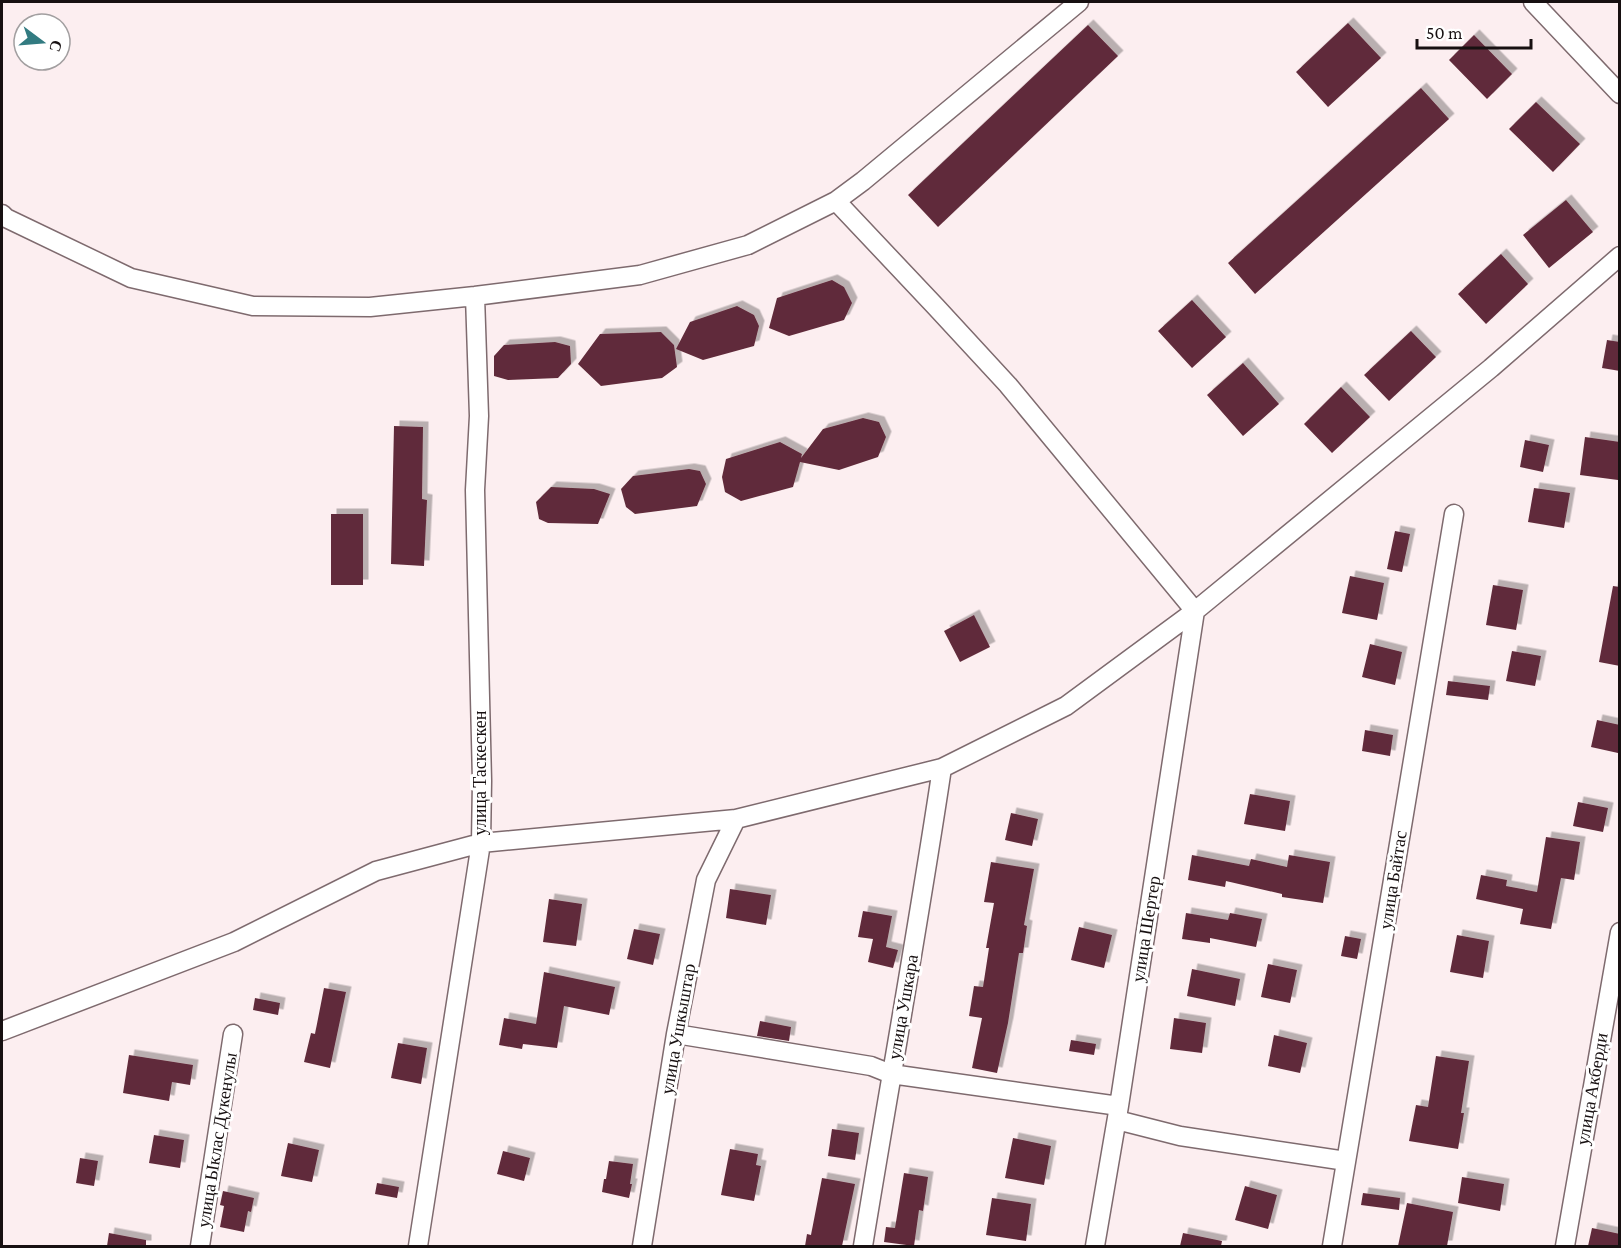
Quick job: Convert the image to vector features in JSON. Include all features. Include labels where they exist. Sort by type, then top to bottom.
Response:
[{"type":"street","points":[[2,214],[6,218],[131,278],[253,306],[370,307],[640,275],[748,245],[836,201],[1079,2]]},
{"type":"street","points":[[1533,2],[1620,94]]},
{"type":"street","points":[[836,201],[1008,385],[1195,611]]},
{"type":"street","points":[[2,1031],[234,942],[376,872],[481,843],[736,819],[942,768],[1066,705],[1195,611],[1491,368],[1620,256]]},
{"type":"street","name":"улица Таскескен","points":[[418,1246],[481,843],[482,781],[475,490],[479,416],[476,296]]},
{"type":"street","name":"улица Байтас","points":[[1332,1246],[1454,514]]},
{"type":"street","name":"улица Шертер","points":[[1095,1246],[1118,1113],[1195,611]]},
{"type":"street","name":"улица Ушкара","points":[[863,1246],[923,895],[942,768]]},
{"type":"street","name":"улица Ушкыштар","points":[[642,1246],[676,1034],[706,880],[736,819]]},
{"type":"street","name":"улица Акберди","points":[[1565,1246],[1620,932]]},
{"type":"street","name":"улица Ыклас Дукенулы","points":[[200,1246],[233,1034]]},
{"type":"street","points":[[676,1034],[872,1066],[891,1074],[1118,1113],[1180,1136],[1346,1161]]},
{"type":"building","points":[[1348,23],[1381,58],[1328,107],[1296,72]]},
{"type":"building","points":[[1088,25],[1118,56],[938,227],[908,195]]},
{"type":"building","points":[[1474,35],[1512,74],[1487,99],[1449,60]]},
{"type":"building","points":[[1421,88],[1449,119],[1255,294],[1228,263]]},
{"type":"building","points":[[1536,102],[1580,144],[1553,172],[1509,129]]},
{"type":"building","points":[[1566,200],[1593,232],[1549,268],[1523,235]]},
{"type":"building","points":[[1501,254],[1528,284],[1486,324],[1458,294]]},
{"type":"building","points":[[832,280],[844,287],[852,303],[844,320],[789,336],[769,328],[777,298]]},
{"type":"building","points":[[1192,300],[1226,337],[1192,368],[1158,331]]},
{"type":"building","points":[[737,306],[754,315],[759,326],[754,346],[703,360],[676,349],[690,322]]},
{"type":"building","points":[[1411,331],[1436,357],[1389,401],[1364,375]]},
{"type":"building","points":[[661,332],[674,345],[677,367],[662,378],[601,386],[578,364],[600,334]]},
{"type":"building","points":[[1607,340],[1620,342],[1620,371],[1602,368]]},
{"type":"building","points":[[555,342],[570,346],[571,364],[558,378],[508,380],[494,376],[494,356],[504,345]]},
{"type":"building","points":[[1243,363],[1279,404],[1243,436],[1207,395]]},
{"type":"building","points":[[1341,387],[1370,417],[1332,453],[1304,424]]},
{"type":"building","points":[[863,418],[879,422],[886,437],[878,457],[839,470],[800,462],[793,487],[741,501],[725,492],[722,477],[726,459],[780,442],[802,454],[801,458],[823,429]]},
{"type":"building","points":[[394,426],[423,427],[422,499],[427,500],[424,566],[391,564]]},
{"type":"building","points":[[1585,437],[1620,442],[1618,480],[1580,475]]},
{"type":"building","points":[[1525,440],[1549,445],[1543,472],[1520,467]]},
{"type":"building","points":[[689,469],[700,471],[706,484],[697,506],[635,514],[626,507],[621,489],[633,476]]},
{"type":"building","points":[[551,487],[594,489],[610,494],[598,524],[548,523],[539,519],[536,502]]},
{"type":"building","points":[[1534,488],[1570,493],[1564,528],[1528,522]]},
{"type":"building","points":[[331,514],[363,514],[363,585],[331,585]]},
{"type":"building","points":[[1395,531],[1410,534],[1402,572],[1387,569]]},
{"type":"building","points":[[1350,576],[1384,583],[1377,620],[1342,613]]},
{"type":"building","points":[[1493,585],[1523,590],[1516,630],[1486,625]]},
{"type":"building","points":[[1613,586],[1620,587],[1620,666],[1599,662]]},
{"type":"building","points":[[974,615],[990,647],[960,662],[944,631]]},
{"type":"building","points":[[1370,644],[1402,652],[1395,685],[1362,677]]},
{"type":"building","points":[[1512,651],[1541,656],[1535,686],[1506,681]]},
{"type":"building","points":[[1448,681],[1490,686],[1488,700],[1446,695]]},
{"type":"building","points":[[1597,720],[1620,725],[1618,753],[1591,747]]},
{"type":"building","points":[[1365,730],[1393,735],[1390,756],[1362,751]]},
{"type":"building","points":[[1250,794],[1290,801],[1285,831],[1244,824]]},
{"type":"building","points":[[1578,802],[1608,808],[1603,832],[1573,826]]},
{"type":"building","points":[[1011,813],[1038,819],[1032,846],[1005,840]]},
{"type":"building","points":[[1546,837],[1580,842],[1574,880],[1561,878],[1551,929],[1520,924],[1523,909],[1476,899],[1481,875],[1507,880],[1506,886],[1537,892]]},
{"type":"building","points":[[1192,855],[1249,866],[1251,859],[1287,867],[1289,855],[1330,862],[1323,903],[1282,897],[1282,894],[1226,881],[1225,887],[1188,880]]},
{"type":"building","points":[[991,862],[1034,869],[1024,925],[1027,926],[1023,953],[1019,953],[1008,1023],[997,1073],[972,1068],[982,1018],[969,1016],[974,986],[983,987],[989,948],[986,948],[994,903],[984,902]]},
{"type":"building","points":[[730,889],[771,895],[766,925],[726,918]]},
{"type":"building","points":[[549,899],[582,904],[576,946],[543,942]]},
{"type":"building","points":[[863,911],[892,916],[886,947],[898,950],[893,968],[868,962],[873,939],[858,937]]},
{"type":"building","points":[[1186,913],[1228,920],[1230,913],[1262,919],[1256,947],[1210,938],[1210,943],[1182,939]]},
{"type":"building","points":[[1079,927],[1112,935],[1104,968],[1071,960]]},
{"type":"building","points":[[634,929],[660,934],[653,965],[627,959]]},
{"type":"building","points":[[1457,935],[1489,941],[1483,978],[1450,972]]},
{"type":"building","points":[[1345,936],[1361,939],[1357,959],[1341,956]]},
{"type":"building","points":[[1268,964],[1297,970],[1290,1003],[1261,997]]},
{"type":"building","points":[[1192,969],[1240,979],[1235,1006],[1187,996]]},
{"type":"building","points":[[544,972],[615,987],[609,1015],[564,1006],[557,1048],[523,1044],[522,1049],[499,1045],[504,1018],[536,1024]]},
{"type":"building","points":[[324,988],[346,992],[330,1068],[304,1062],[311,1033],[315,1034]]},
{"type":"building","points":[[255,998],[280,1003],[278,1015],[253,1010]]},
{"type":"building","points":[[1174,1018],[1206,1023],[1202,1053],[1170,1049]]},
{"type":"building","points":[[760,1021],[791,1027],[789,1041],[757,1036]]},
{"type":"building","points":[[1274,1035],[1307,1043],[1300,1073],[1268,1066]]},
{"type":"building","points":[[1071,1040],[1096,1044],[1094,1055],[1069,1051]]},
{"type":"building","points":[[398,1043],[427,1048],[421,1084],[391,1078]]},
{"type":"building","points":[[129,1055],[193,1065],[190,1085],[172,1082],[169,1101],[123,1093]]},
{"type":"building","points":[[1436,1056],[1469,1061],[1458,1149],[1409,1141],[1416,1105],[1428,1107]]},
{"type":"building","points":[[832,1129],[859,1133],[855,1160],[828,1156]]},
{"type":"building","points":[[154,1135],[184,1140],[180,1168],[149,1163]]},
{"type":"building","points":[[1013,1138],[1051,1146],[1044,1185],[1005,1178]]},
{"type":"building","points":[[288,1143],[319,1150],[312,1182],[281,1176]]},
{"type":"building","points":[[730,1149],[758,1154],[756,1165],[761,1166],[754,1201],[721,1195]]},
{"type":"building","points":[[503,1151],[530,1158],[524,1181],[497,1174]]},
{"type":"building","points":[[80,1158],[98,1161],[94,1186],[76,1183]]},
{"type":"building","points":[[609,1161],[633,1164],[629,1198],[602,1192]]},
{"type":"building","points":[[904,1173],[928,1177],[923,1211],[919,1210],[914,1246],[884,1242],[886,1227],[895,1228]]},
{"type":"building","points":[[1462,1177],[1504,1184],[1500,1211],[1458,1203]]},
{"type":"building","points":[[822,1178],[855,1184],[842,1246],[805,1246],[807,1234],[811,1235]]},
{"type":"building","points":[[377,1183],[399,1187],[397,1198],[375,1194]]},
{"type":"building","points":[[1245,1186],[1277,1195],[1268,1229],[1235,1220]]},
{"type":"building","points":[[223,1191],[254,1198],[251,1212],[248,1211],[244,1232],[220,1227],[224,1206],[220,1205]]},
{"type":"building","points":[[1363,1193],[1400,1198],[1399,1210],[1361,1205]]},
{"type":"building","points":[[992,1198],[1031,1204],[1026,1241],[986,1235]]},
{"type":"building","points":[[1407,1203],[1453,1212],[1447,1246],[1398,1246]]},
{"type":"building","points":[[1592,1228],[1620,1234],[1620,1246],[1588,1246]]},
{"type":"building","points":[[109,1233],[146,1240],[146,1246],[107,1246]]},
{"type":"building","points":[[1183,1233],[1222,1241],[1221,1246],[1180,1246]]}]
